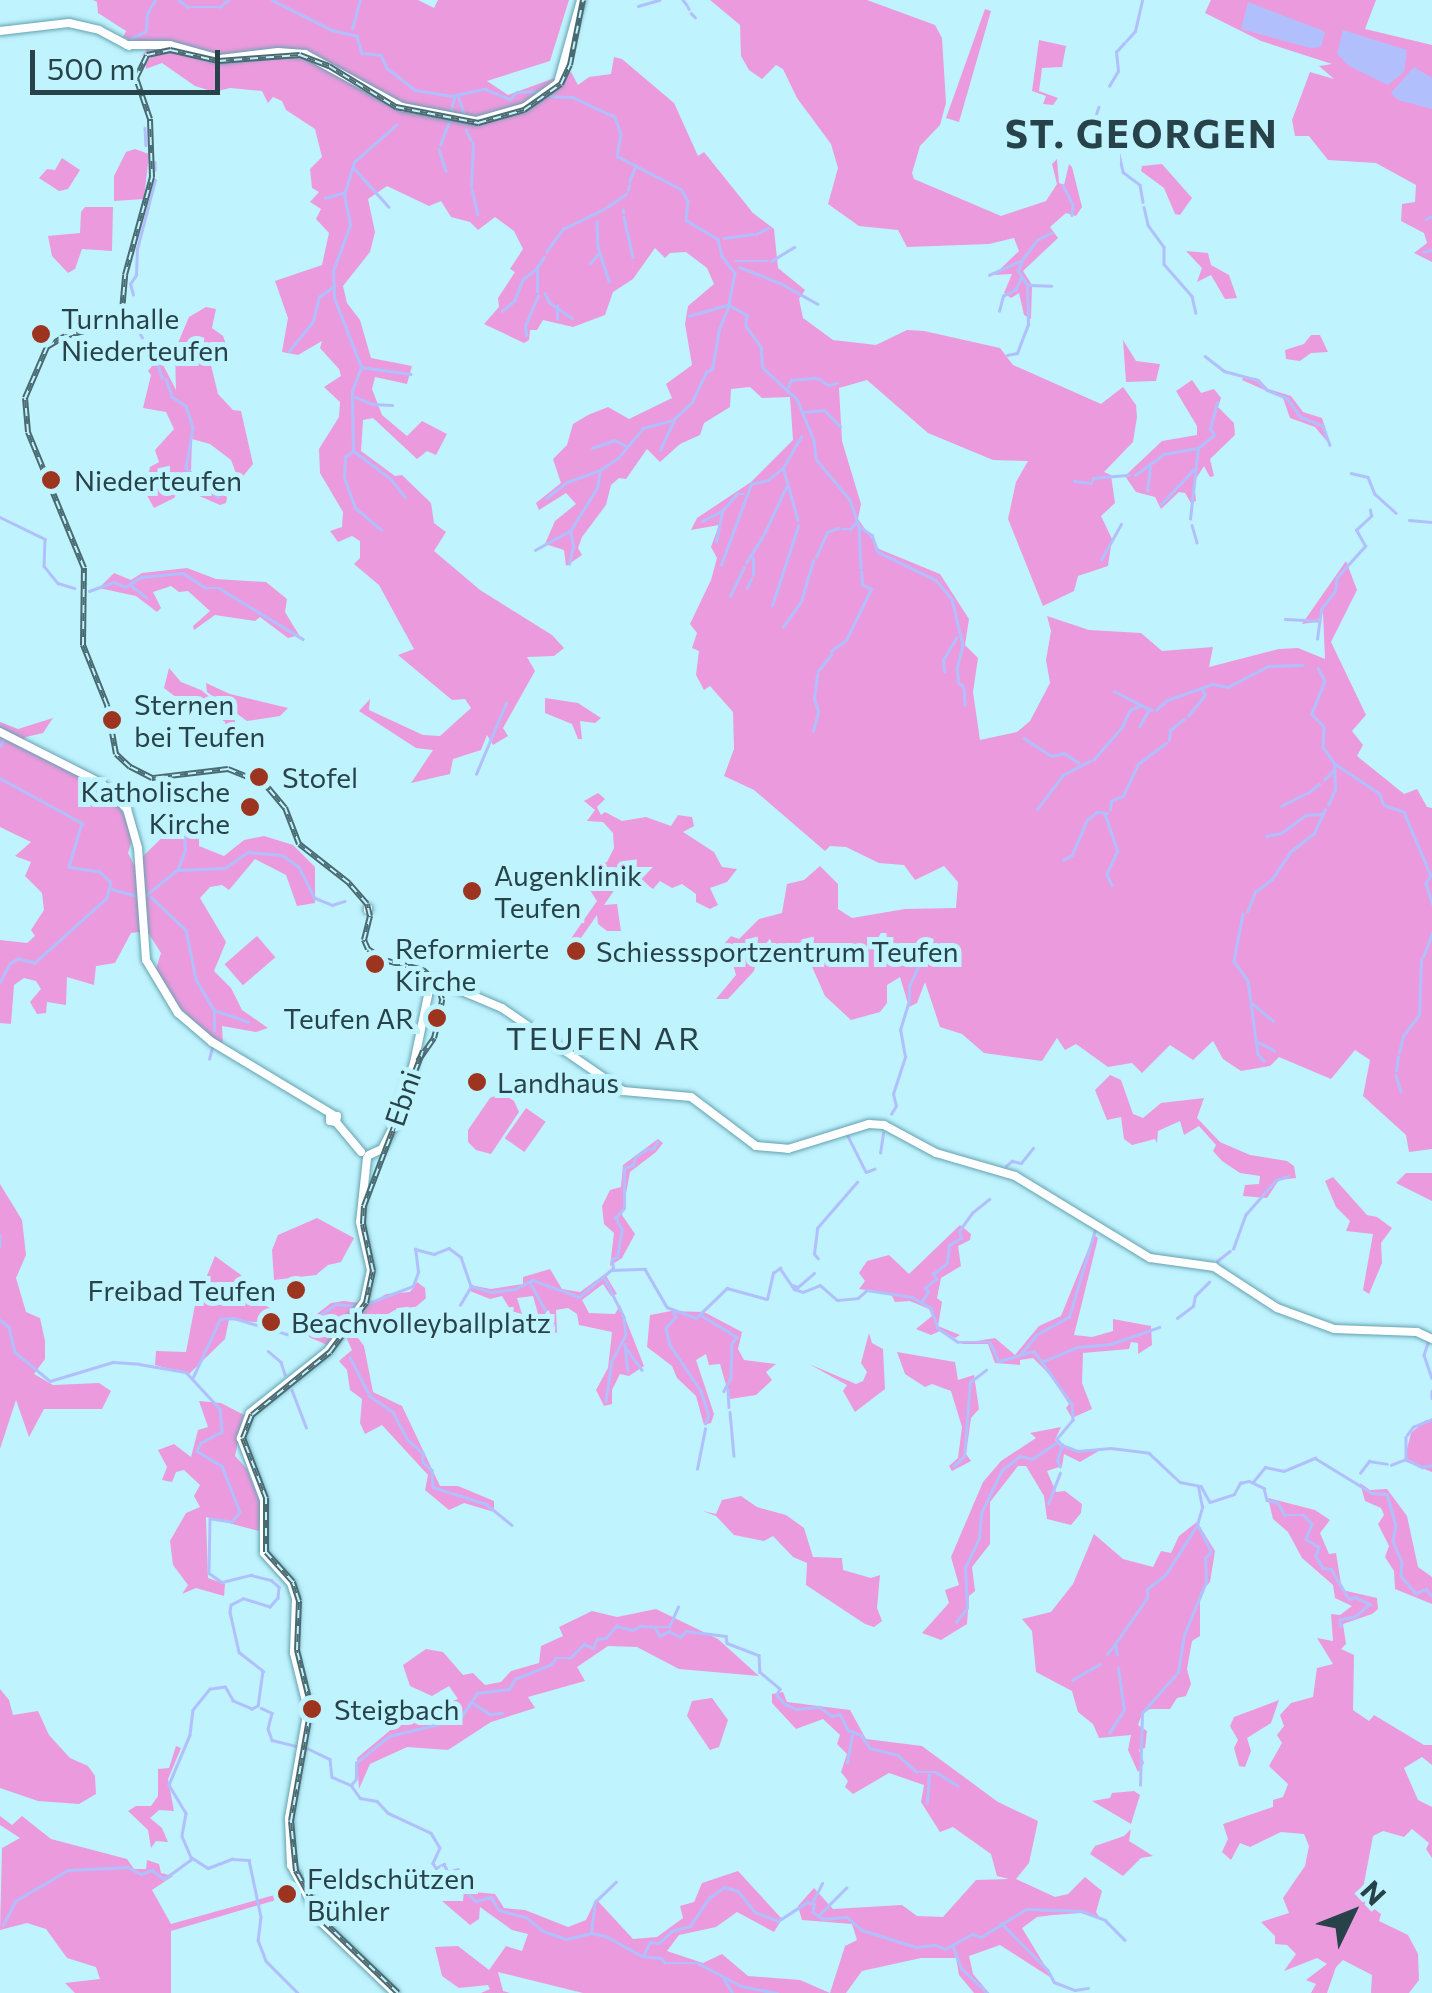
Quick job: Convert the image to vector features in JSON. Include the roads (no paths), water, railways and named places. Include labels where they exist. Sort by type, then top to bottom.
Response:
[{"type":"main road","points":[[0,30],[69,23],[99,30],[141,49],[168,45],[220,59],[278,52],[305,54],[325,61],[402,107],[464,121],[511,112],[546,94],[562,76],[581,0]]},
{"type":"main road","points":[[0,732],[101,783],[120,800],[132,820],[138,848],[144,952],[158,986],[191,1026],[316,1103],[367,1153],[360,1222],[370,1278],[356,1317],[336,1343],[253,1410],[241,1438],[264,1500],[264,1553],[291,1583],[297,1603],[294,1650],[308,1709],[288,1826],[292,1865],[318,1918],[394,1993]]},
{"type":"main road","name":"Ebni","points":[[367,1153],[383,1148],[398,1114],[433,981],[496,1004],[623,1091],[692,1096],[756,1146],[788,1149],[873,1124],[947,1158],[1016,1176],[1155,1261],[1200,1262],[1217,1268],[1260,1300],[1344,1330],[1411,1332],[1431,1338]]},
{"type":"water","points":[[1248,2],[1321,30],[1325,33],[1321,47],[1310,48],[1241,29]]},
{"type":"water","points":[[1343,30],[1407,50],[1404,72],[1388,85],[1349,66],[1337,54]]},
{"type":"water","points":[[1414,67],[1432,78],[1432,109],[1398,100],[1391,93]]},
{"type":"waterway","points":[[127,41],[146,31],[147,14],[155,0]]},
{"type":"waterway","points":[[179,0],[188,7],[220,7],[228,0]]},
{"type":"waterway","points":[[272,0],[332,30],[357,36],[362,53],[381,55],[387,68],[415,90],[451,96],[485,89],[510,99],[517,92],[540,91]]},
{"type":"waterway","points":[[352,29],[360,0]]},
{"type":"waterway","points":[[638,6],[659,0]]},
{"type":"waterway","points":[[683,0],[687,5]]},
{"type":"waterway","points":[[1126,41],[1135,31],[1142,0]]},
{"type":"waterway","points":[[691,13],[695,17]]},
{"type":"waterway","points":[[1109,86],[1118,71],[1116,52],[1124,43]]},
{"type":"waterway","points":[[458,95],[465,116]]},
{"type":"waterway","points":[[551,96],[572,97],[615,117],[621,134],[617,156],[681,189],[688,201],[686,220],[718,239],[722,256],[735,273],[729,305],[747,315],[746,326],[761,347],[763,368],[797,399],[814,440],[816,459],[850,500],[859,526],[861,568]]},
{"type":"waterway","points":[[451,110],[454,97]]},
{"type":"waterway","points":[[1099,107],[1092,127],[1111,134]]},
{"type":"waterway","points":[[440,145],[449,122]]},
{"type":"waterway","points":[[381,530],[355,508],[344,477],[345,457],[353,451],[352,391],[361,367],[334,298],[333,271],[350,225],[344,195],[354,162],[396,125]]},
{"type":"waterway","points":[[145,128],[146,145]]},
{"type":"waterway","points":[[466,130],[471,140]]},
{"type":"waterway","points":[[1116,141],[1123,172],[1140,185],[1143,202]]},
{"type":"waterway","points":[[471,186],[473,143]]},
{"type":"waterway","points":[[439,149],[446,171]]},
{"type":"waterway","points":[[155,162],[155,170]]},
{"type":"waterway","points":[[629,182],[636,165]]},
{"type":"waterway","points":[[354,168],[389,207]]},
{"type":"waterway","points":[[133,295],[130,284],[136,275],[137,249],[155,180]]},
{"type":"waterway","points":[[1063,185],[1073,205],[1072,215]]},
{"type":"waterway","points":[[628,190],[629,186]]},
{"type":"waterway","points":[[472,189],[478,214]]},
{"type":"waterway","points":[[325,198],[343,193]]},
{"type":"waterway","points":[[607,207],[626,194]]},
{"type":"waterway","points":[[1144,207],[1148,225],[1164,247],[1164,264],[1192,296],[1196,313]]},
{"type":"waterway","points":[[546,252],[563,229],[604,209]]},
{"type":"waterway","points":[[1426,219],[1432,216]]},
{"type":"waterway","points":[[624,217],[633,257]]},
{"type":"waterway","points":[[597,221],[598,247],[609,281]]},
{"type":"waterway","points":[[756,234],[768,228]]},
{"type":"waterway","points":[[989,275],[1022,260],[1037,240],[1051,233]]},
{"type":"waterway","points":[[724,238],[753,234]]},
{"type":"waterway","points":[[771,261],[794,247]]},
{"type":"waterway","points":[[1423,252],[1432,250]]},
{"type":"waterway","points":[[590,263],[599,253]]},
{"type":"waterway","points":[[537,292],[537,267],[544,257]]},
{"type":"waterway","points":[[1007,355],[1017,353],[1028,325],[1027,285],[1018,271],[1022,260]]},
{"type":"waterway","points":[[735,261],[768,261]]},
{"type":"waterway","points":[[739,267],[818,304]]},
{"type":"waterway","points":[[502,311],[514,301],[523,279],[537,268]]},
{"type":"waterway","points":[[999,311],[1003,296],[1016,289],[1021,277]]},
{"type":"waterway","points":[[1028,285],[1051,286]]},
{"type":"waterway","points":[[289,351],[313,321],[319,297],[334,286]]},
{"type":"waterway","points":[[545,293],[549,302],[572,318]]},
{"type":"waterway","points":[[526,336],[525,326],[538,296]]},
{"type":"waterway","points":[[569,564],[573,546],[570,531],[597,488],[600,470],[618,458],[643,428],[673,420],[692,402],[706,372],[712,369],[719,329],[729,305],[690,316]]},
{"type":"waterway","points":[[557,306],[557,319]]},
{"type":"waterway","points":[[128,314],[133,319]]},
{"type":"waterway","points":[[135,323],[142,337]]},
{"type":"waterway","points":[[1205,356],[1224,371],[1257,380],[1267,390],[1287,398],[1301,417],[1323,426],[1330,445]]},
{"type":"waterway","points":[[158,365],[162,377]]},
{"type":"waterway","points":[[361,367],[411,374]]},
{"type":"waterway","points":[[788,387],[791,380],[816,378]]},
{"type":"waterway","points":[[818,378],[828,385],[837,383]]},
{"type":"waterway","points":[[166,379],[171,393]]},
{"type":"waterway","points":[[171,396],[186,406],[193,428],[186,468],[218,497]]},
{"type":"waterway","points":[[355,397],[372,404],[392,405]]},
{"type":"waterway","points":[[1190,519],[1198,448],[1214,435],[1210,429],[1217,403]]},
{"type":"waterway","points":[[802,412],[824,410]]},
{"type":"waterway","points":[[826,412],[840,426]]},
{"type":"waterway","points":[[660,450],[674,420]]},
{"type":"waterway","points":[[721,565],[751,484],[768,480],[783,468],[801,437]]},
{"type":"waterway","points":[[592,448],[615,440],[626,446]]},
{"type":"waterway","points":[[1135,475],[1164,454],[1198,448]]},
{"type":"waterway","points":[[354,451],[391,479],[405,497]]},
{"type":"waterway","points":[[1147,491],[1150,467]]},
{"type":"waterway","points":[[546,498],[567,482],[600,470]]},
{"type":"waterway","points":[[784,470],[798,520]]},
{"type":"waterway","points":[[1161,504],[1193,470]]},
{"type":"waterway","points":[[1351,473],[1368,477],[1375,494],[1396,513]]},
{"type":"waterway","points":[[1074,481],[1091,483],[1093,478],[1129,475]]},
{"type":"waterway","points":[[764,534],[786,487]]},
{"type":"waterway","points":[[702,521],[722,511],[737,494],[744,494]]},
{"type":"waterway","points":[[1317,639],[1321,609],[1335,591],[1337,577],[1365,546],[1356,530],[1371,516],[1370,510]]},
{"type":"waterway","points":[[716,542],[722,511]]},
{"type":"waterway","points":[[0,517],[45,539],[44,566],[58,583],[74,588]]},
{"type":"waterway","points":[[1409,520],[1432,522]]},
{"type":"waterway","points":[[842,529],[850,529],[856,522]]},
{"type":"waterway","points":[[1101,560],[1121,524]]},
{"type":"waterway","points":[[1192,525],[1197,542]]},
{"type":"waterway","points":[[772,606],[798,526]]},
{"type":"waterway","points":[[859,526],[872,535],[878,552],[936,580],[952,599],[963,645],[957,669],[963,686]]},
{"type":"waterway","points":[[816,557],[827,532],[838,528]]},
{"type":"waterway","points":[[535,550],[569,531]]},
{"type":"waterway","points":[[746,563],[762,537]]},
{"type":"waterway","points":[[753,558],[753,575]]},
{"type":"waterway","points":[[783,627],[801,601],[813,561]]},
{"type":"waterway","points":[[730,596],[744,567]]},
{"type":"waterway","points":[[831,651],[846,640],[871,589],[862,585],[861,572]]},
{"type":"waterway","points":[[89,591],[114,582],[125,587],[141,577],[183,573],[206,588],[219,588],[303,639]]},
{"type":"waterway","points":[[747,588],[751,579]]},
{"type":"waterway","points":[[132,586],[146,597]]},
{"type":"waterway","points":[[1285,619],[1318,621]]},
{"type":"waterway","points":[[944,672],[943,660],[956,638]]},
{"type":"waterway","points":[[818,671],[831,655]]},
{"type":"waterway","points":[[1156,710],[1167,700],[1213,684],[1228,687],[1268,666],[1302,665]]},
{"type":"waterway","points":[[1318,668],[1325,681],[1312,714],[1324,727],[1323,747],[1334,763],[1379,793],[1384,805],[1404,812],[1431,876],[1426,883],[1432,903]]},
{"type":"waterway","points":[[813,731],[818,712],[814,699],[817,674]]},
{"type":"waterway","points":[[964,689],[965,705]]},
{"type":"waterway","points":[[1188,716],[1205,695],[1202,690]]},
{"type":"waterway","points":[[1114,691],[1139,704]]},
{"type":"waterway","points":[[476,774],[506,703]]},
{"type":"waterway","points":[[1093,760],[1122,727],[1130,710],[1141,705],[1152,710]]},
{"type":"waterway","points":[[1139,727],[1148,711]]},
{"type":"waterway","points":[[1169,740],[1170,730],[1184,719]]},
{"type":"waterway","points":[[1024,738],[1052,756],[1064,753],[1078,762]]},
{"type":"waterway","points":[[0,746],[4,739]]},
{"type":"waterway","points":[[1110,810],[1111,801],[1123,796],[1138,764],[1166,743]]},
{"type":"waterway","points":[[1037,809],[1063,775],[1089,761]]},
{"type":"waterway","points":[[1328,805],[1335,789],[1334,765]]},
{"type":"waterway","points":[[1324,780],[1333,771]]},
{"type":"waterway","points":[[0,778],[82,823],[69,867],[99,871],[111,882],[107,898],[35,963],[18,959],[10,964],[0,983]]},
{"type":"waterway","points":[[1308,793],[1319,784]]},
{"type":"waterway","points":[[1281,806],[1305,794]]},
{"type":"waterway","points":[[1247,912],[1255,892],[1272,879],[1290,852],[1314,833],[1325,809]]},
{"type":"waterway","points":[[1063,860],[1072,855],[1087,820],[1097,812],[1107,813]]},
{"type":"waterway","points":[[1105,814],[1118,851],[1107,874],[1112,885]]},
{"type":"waterway","points":[[1266,836],[1281,833],[1306,815],[1321,814]]},
{"type":"waterway","points":[[178,869],[185,850],[184,834],[193,823]]},
{"type":"waterway","points":[[145,896],[177,870],[225,868],[248,852],[282,855],[299,867],[315,898],[332,905],[344,901]]},
{"type":"waterway","points":[[112,889],[137,896]]},
{"type":"waterway","points":[[151,897],[186,930],[196,979],[214,1010],[248,1022]]},
{"type":"waterway","points":[[1243,914],[1234,961],[1248,981],[1258,1054],[1264,1061]]},
{"type":"waterway","points":[[1423,957],[1432,933]]},
{"type":"waterway","points":[[1399,1053],[1403,1036],[1419,1015],[1421,960]]},
{"type":"waterway","points":[[891,1114],[905,1057],[900,1030],[909,1001],[909,986],[920,962]]},
{"type":"waterway","points":[[1253,1004],[1273,1021]]},
{"type":"waterway","points":[[214,1010],[214,1031]]},
{"type":"waterway","points":[[1258,1042],[1274,1050]]},
{"type":"waterway","points":[[209,1059],[212,1048]]},
{"type":"waterway","points":[[1396,1071],[1398,1057]]},
{"type":"waterway","points":[[1396,1075],[1401,1091]]},
{"type":"waterway","points":[[880,1153],[883,1133]]},
{"type":"waterway","points":[[847,1134],[866,1172],[874,1169]]},
{"type":"waterway","points":[[613,1269],[612,1259],[617,1257],[622,1230],[615,1218],[624,1208],[624,1168],[633,1165],[635,1157],[654,1148],[657,1142]]},
{"type":"waterway","points":[[1006,1166],[1012,1161],[1021,1163],[1033,1148]]},
{"type":"waterway","points":[[1233,1249],[1246,1214],[1276,1180],[1288,1176]]},
{"type":"waterway","points":[[818,1259],[814,1254],[817,1228],[857,1182]]},
{"type":"waterway","points":[[922,1301],[928,1292],[925,1288],[936,1279],[933,1274],[947,1263],[949,1245],[961,1238],[959,1231],[989,1199]]},
{"type":"waterway","points":[[1020,1355],[1036,1335],[1069,1317],[1095,1230]]},
{"type":"waterway","points":[[0,1235],[0,1246]]},
{"type":"waterway","points":[[366,1304],[413,1286],[418,1272],[415,1249],[434,1254],[449,1248],[461,1257],[471,1286],[491,1292],[515,1289],[533,1280],[579,1297],[611,1270],[645,1269],[667,1307],[696,1318],[727,1288],[767,1299],[773,1273],[780,1268],[794,1289],[803,1292],[820,1285],[837,1300],[858,1298],[867,1290],[912,1297],[931,1308],[938,1328],[958,1342],[990,1342],[999,1361],[1034,1351],[1072,1404],[1073,1420],[1057,1439],[1062,1445],[1078,1451],[1111,1448],[1149,1453],[1180,1482],[1201,1486],[1210,1502],[1234,1494],[1240,1483],[1249,1481],[1264,1488],[1267,1500],[1278,1503],[1285,1515],[1304,1515],[1312,1524],[1306,1539],[1319,1547],[1316,1556],[1323,1568],[1331,1569],[1349,1599],[1355,1597],[1370,1604],[1355,1617],[1340,1620],[1341,1626]]},
{"type":"waterway","points":[[1217,1261],[1230,1251]]},
{"type":"waterway","points":[[792,1285],[798,1287],[814,1273]]},
{"type":"waterway","points":[[605,1279],[624,1317],[626,1335],[612,1361],[606,1401]]},
{"type":"waterway","points":[[530,1282],[555,1328]]},
{"type":"waterway","points":[[1177,1318],[1193,1306],[1195,1296],[1209,1282]]},
{"type":"waterway","points":[[460,1305],[471,1286]]},
{"type":"waterway","points":[[193,1377],[220,1319],[234,1318],[290,1335],[307,1330],[313,1320],[336,1304],[358,1306]]},
{"type":"waterway","points":[[674,1313],[676,1317],[666,1328],[670,1345],[701,1391],[709,1415],[706,1423]]},
{"type":"waterway","points":[[701,1315],[737,1337],[732,1344],[731,1378],[724,1391]]},
{"type":"waterway","points":[[0,1320],[9,1327],[15,1352],[50,1381],[113,1362],[139,1364],[186,1372],[220,1409],[222,1432],[201,1443],[197,1451],[222,1466],[240,1512],[232,1522],[210,1519],[209,1573],[222,1582],[251,1575],[271,1580],[279,1587],[278,1598],[270,1607],[243,1599],[231,1605],[239,1652],[263,1671],[258,1706],[252,1709],[233,1701],[225,1687],[210,1689],[193,1710],[190,1735],[169,1785],[186,1813],[182,1836],[191,1857],[208,1868],[232,1859],[249,1860],[261,1917],[258,1940],[266,1961],[298,1993]]},
{"type":"waterway","points":[[1042,1362],[1077,1347],[1111,1344],[1159,1327]]},
{"type":"waterway","points":[[308,1330],[325,1335]]},
{"type":"waterway","points":[[1428,1343],[1424,1355],[1432,1378]]},
{"type":"waterway","points":[[625,1344],[628,1371]]},
{"type":"waterway","points":[[626,1348],[642,1370]]},
{"type":"waterway","points":[[268,1351],[281,1362],[285,1374]]},
{"type":"waterway","points":[[350,1357],[370,1396],[393,1412],[408,1440],[423,1453],[423,1462],[432,1470],[433,1487],[486,1504],[512,1525]]},
{"type":"waterway","points":[[954,1466],[964,1456],[970,1382],[986,1370]]},
{"type":"waterway","points":[[728,1389],[729,1407]]},
{"type":"waterway","points":[[292,1390],[306,1427]]},
{"type":"waterway","points":[[1432,1391],[1432,1398]]},
{"type":"waterway","points":[[730,1412],[734,1456]]},
{"type":"waterway","points":[[1407,1435],[1413,1427],[1432,1419]]},
{"type":"waterway","points":[[697,1469],[705,1429]]},
{"type":"waterway","points":[[1406,1437],[1406,1459]]},
{"type":"waterway","points":[[956,1622],[967,1608],[965,1568],[979,1538],[981,1513],[1002,1470],[1020,1456],[1032,1459],[1056,1443]]},
{"type":"waterway","points":[[1060,1467],[1057,1461],[1062,1445]]},
{"type":"waterway","points":[[1253,1482],[1265,1467],[1284,1471],[1315,1458],[1372,1493],[1387,1494],[1396,1525],[1393,1541],[1402,1562],[1401,1576],[1416,1593],[1426,1589],[1432,1596]]},
{"type":"waterway","points":[[1391,1465],[1406,1459],[1422,1467],[1432,1465]]},
{"type":"waterway","points":[[1360,1473],[1369,1461],[1387,1464]]},
{"type":"waterway","points":[[1048,1504],[1060,1473]]},
{"type":"waterway","points":[[1117,1655],[1115,1644],[1147,1598],[1147,1589],[1166,1574],[1197,1525],[1202,1507],[1198,1486]]},
{"type":"waterway","points":[[1140,1785],[1142,1713],[1178,1672],[1184,1635],[1206,1582],[1205,1558],[1211,1552],[1197,1525]]},
{"type":"waterway","points":[[655,1627],[669,1627],[678,1607]]},
{"type":"waterway","points":[[351,1785],[356,1779],[356,1763],[389,1736],[460,1719],[477,1693],[509,1689],[515,1679],[550,1665],[556,1658],[570,1658],[584,1644],[593,1648],[597,1639],[606,1638],[616,1626],[633,1630],[640,1626],[655,1627],[660,1636],[669,1631],[680,1637],[686,1631],[726,1636],[727,1643],[759,1655],[760,1672],[780,1689],[777,1695],[785,1704],[796,1709],[820,1707],[832,1716],[840,1714],[848,1730],[861,1735],[870,1748],[898,1755],[917,1772],[936,1772],[957,1785]]},
{"type":"waterway","points":[[1107,1654],[1115,1644]]},
{"type":"waterway","points":[[1072,1680],[1100,1664]]},
{"type":"waterway","points":[[1109,1733],[1124,1710],[1118,1668]]},
{"type":"waterway","points":[[473,1703],[490,1714],[502,1713]]},
{"type":"waterway","name":"Steigbach","points":[[261,1708],[272,1713],[268,1729],[272,1740],[296,1746]]},
{"type":"waterway","points":[[847,1763],[852,1735]]},
{"type":"waterway","name":"Steigbach","points":[[307,1748],[330,1759],[332,1777],[351,1785],[360,1798],[377,1801],[388,1813],[431,1833],[440,1848],[433,1863],[436,1868],[444,1864],[448,1872],[458,1869],[463,1889],[476,1901],[491,1897],[499,1910],[526,1917],[543,1931],[566,1939],[591,1933],[606,1936],[642,1956],[661,1958],[665,1963],[698,1963],[741,1986],[777,1993]]},
{"type":"waterway","points":[[927,1803],[929,1775]]},
{"type":"waterway","points":[[3,1925],[15,1901],[68,1870],[128,1867],[141,1874],[152,1870],[164,1879],[192,1859]]},
{"type":"waterway","points":[[591,1933],[595,1902],[616,1882]]},
{"type":"waterway","points":[[812,1903],[822,1883]]},
{"type":"waterway","points":[[644,1954],[650,1942],[659,1943],[672,1931],[690,1926],[709,1898],[724,1887],[738,1891],[755,1912],[778,1921],[807,1902],[814,1904],[813,1912],[823,1919],[847,1917],[862,1930],[916,1947],[936,1945],[945,1949],[972,1934],[981,1937],[1026,1909],[1082,1911],[1105,1920],[1125,1940]]},
{"type":"waterway","points":[[818,1916],[846,1888]]},
{"type":"waterway","points":[[1001,1923],[1048,1970],[1054,1982],[1075,1990],[1088,1988]]},
{"type":"waterway","points":[[953,1946],[962,1969],[988,1993]]},
{"type":"waterway","points":[[724,1979],[733,1993]]},
{"type":"railway","points":[[418,1061],[434,1038],[439,1019],[442,999],[436,982],[423,970],[384,960],[368,949],[364,940],[370,916],[367,904],[349,883],[299,844],[285,808],[265,784],[228,769],[152,778],[130,767],[116,754],[107,705],[83,645],[84,568],[28,432],[25,398],[47,347],[65,336],[107,325],[122,311],[125,275],[152,177],[150,119],[136,78],[147,55],[170,50],[218,61],[300,55],[329,66],[396,107],[478,123],[524,110],[561,84],[570,65],[583,0]]},
{"type":"railway","points":[[398,1993],[325,1923],[296,1871],[291,1821],[311,1707],[297,1650],[299,1601],[293,1582],[266,1552],[266,1498],[243,1438],[252,1415],[330,1352],[366,1303],[373,1271],[363,1224],[364,1206],[423,1051]]},
{"type":"place","name":"Turnhalle Niederteufen","points":[[41,334]]},
{"type":"place","name":"Niederteufen","points":[[51,480]]},
{"type":"place","name":"Sternen bei Teufen","points":[[112,720]]},
{"type":"place","name":"Stofel","points":[[259,777]]},
{"type":"place","name":"Katholische Kirche","points":[[250,807]]},
{"type":"place","name":"Augenklinik Teufen","points":[[472,891]]},
{"type":"place","name":"Schiesssportzentrum Teufen","points":[[576,951]]},
{"type":"place","name":"Reformierte Kirche","points":[[375,964]]},
{"type":"place","name":"Teufen AR","points":[[437,1018]]},
{"type":"place","name":"Landhaus","points":[[477,1082]]},
{"type":"place","name":"Freibad Teufen","points":[[296,1290]]},
{"type":"place","name":"Beachvolleyballplatz","points":[[271,1322]]},
{"type":"place","name":"Steigbach","points":[[312,1709]]},
{"type":"place","name":"Feldschützen Bühler","points":[[287,1894]]},
{"type":"district","name":"ST. GEORGEN","points":[[1142,133]]},
{"type":"district","name":"TEUFEN AR","points":[[604,1037]]}]
